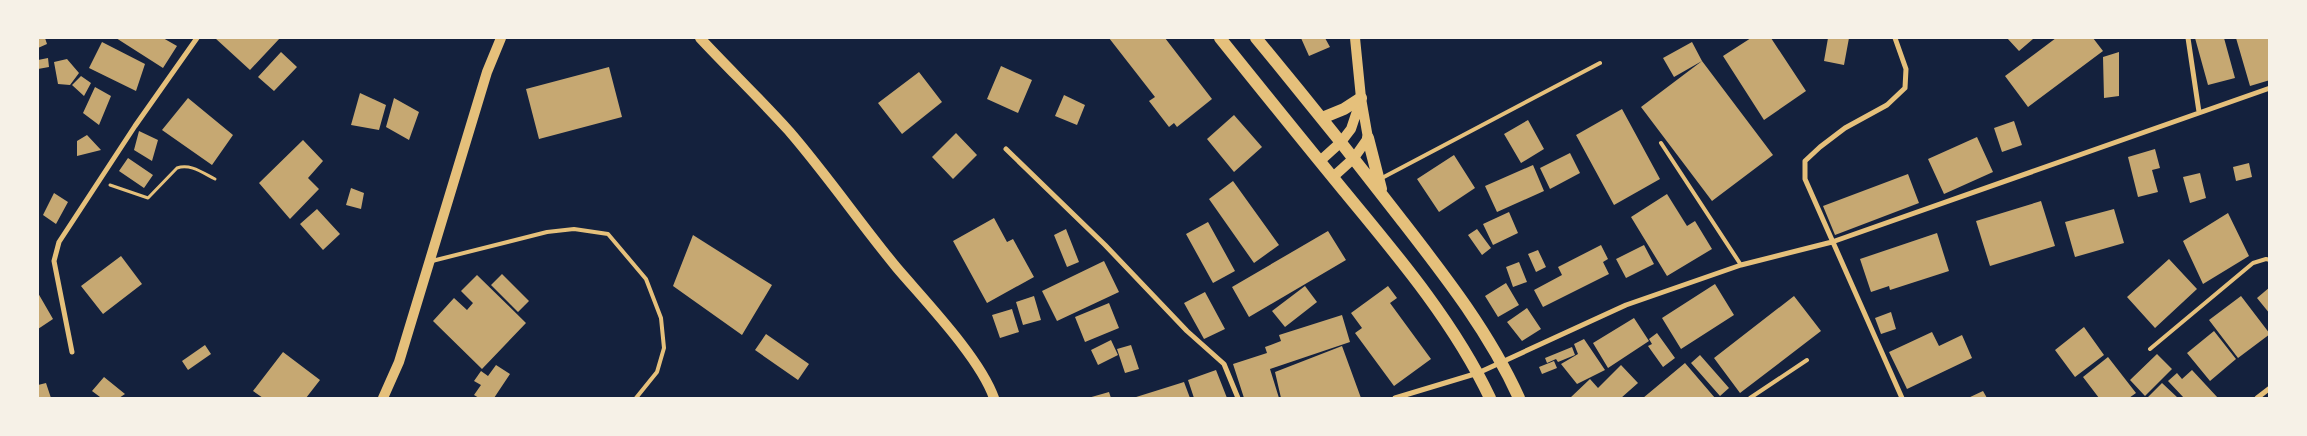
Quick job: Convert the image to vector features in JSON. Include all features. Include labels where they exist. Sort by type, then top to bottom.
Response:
[{"type":"main road","points":[[383,398],[399,362],[487,72],[501,38]]},
{"type":"main road","points":[[700,38],[789,131],[830,180],[885,253],[954,336],[989,383],[994,398]]},
{"type":"main road","points":[[1220,38],[1396,254],[1440,315],[1478,373],[1490,398]]},
{"type":"main road","points":[[1256,38],[1354,158],[1457,292],[1502,363],[1519,398]]},
{"type":"main road","points":[[1355,38],[1361,98],[1368,138],[1382,194]]},
{"type":"main road","points":[[1320,161],[1341,142],[1351,129],[1361,98]]},
{"type":"main road","points":[[1322,118],[1344,109],[1361,98]]},
{"type":"main road","points":[[1333,177],[1354,158],[1368,138]]},
{"type":"street","points":[[72,352],[54,261],[59,242],[135,126],[197,38]]},
{"type":"street","points":[[1895,38],[1906,69],[1905,88],[1887,105],[1845,128],[1820,147],[1805,161],[1805,178],[1902,398]]},
{"type":"street","points":[[2188,38],[2199,112]]},
{"type":"street","points":[[1395,398],[1478,373],[1626,305],[1742,266],[1832,242],[2270,88]]},
{"type":"street","points":[[1006,149],[1104,244],[1186,331],[1224,364],[1238,398]]},
{"type":"street","points":[[2257,398],[2270,388]]},
{"type":"lane","points":[[1378,180],[1600,63]]},
{"type":"lane","points":[[1661,142],[1742,266]]},
{"type":"lane","points":[[431,261],[547,232],[574,229],[608,234],[646,279],[661,318],[664,348],[660,364],[657,372],[636,398]]},
{"type":"lane","points":[[2150,349],[2253,263],[2266,259],[2270,260]]},
{"type":"lane","points":[[1750,398],[1807,360]]},
{"type":"path","points":[[100,181],[148,198],[154,194],[177,168],[183,166],[190,167],[215,179]]},
{"type":"building","points":[[38,38],[45,38],[47,44],[38,48]]},
{"type":"building","points":[[116,38],[163,38],[177,46],[163,68]]},
{"type":"building","points":[[215,38],[280,38],[250,70]]},
{"type":"building","points":[[1109,38],[1165,38],[1212,99],[1177,127],[1174,123],[1169,127],[1149,101],[1155,97]]},
{"type":"building","points":[[1301,38],[1325,38],[1330,47],[1309,56]]},
{"type":"building","points":[[1751,38],[1771,38],[1806,91],[1764,120],[1723,56]]},
{"type":"building","points":[[1828,38],[1849,38],[1844,65],[1824,61]]},
{"type":"building","points":[[2007,38],[2032,38],[2033,39],[2019,51]]},
{"type":"building","points":[[2056,38],[2093,38],[2103,51],[2028,107],[2005,76]]},
{"type":"building","points":[[2195,38],[2224,38],[2235,78],[2208,85]]},
{"type":"building","points":[[2236,38],[2270,38],[2270,80],[2250,86]]},
{"type":"building","points":[[102,42],[145,64],[136,91],[89,68]]},
{"type":"building","points":[[1692,42],[1702,61],[1674,77],[1663,58]]},
{"type":"building","points":[[281,52],[297,67],[274,91],[258,77]]},
{"type":"building","points":[[2119,52],[2119,96],[2104,98],[2103,57]]},
{"type":"building","points":[[48,58],[49,67],[38,69],[38,60]]},
{"type":"building","points":[[67,59],[79,73],[70,85],[58,84],[54,62]]},
{"type":"building","points":[[1702,61],[1773,155],[1712,201],[1641,107]]},
{"type":"building","points":[[1001,66],[1032,80],[1018,113],[987,99]]},
{"type":"building","points":[[609,67],[622,117],[539,139],[526,89]]},
{"type":"building","points":[[919,72],[942,102],[902,134],[878,103]]},
{"type":"building","points":[[81,76],[91,83],[84,96],[72,85]]},
{"type":"building","points":[[95,87],[111,96],[99,125],[83,113]]},
{"type":"building","points":[[360,93],[386,105],[379,130],[351,125]]},
{"type":"building","points":[[1064,95],[1085,105],[1077,125],[1055,116]]},
{"type":"building","points":[[188,98],[233,135],[212,165],[162,130]]},
{"type":"building","points":[[394,98],[419,112],[409,140],[386,127]]},
{"type":"building","points":[[1622,109],[1660,179],[1614,205],[1576,135]]},
{"type":"building","points":[[1234,115],[1262,147],[1234,172],[1207,139]]},
{"type":"building","points":[[1528,120],[1544,149],[1521,163],[1504,134]]},
{"type":"building","points":[[2014,121],[2022,145],[2002,152],[1994,128]]},
{"type":"building","points":[[139,131],[158,140],[152,161],[134,150]]},
{"type":"building","points":[[956,133],[977,155],[953,179],[932,157]]},
{"type":"building","points":[[87,135],[101,150],[77,156],[77,141]]},
{"type":"building","points":[[1977,137],[1993,172],[1944,194],[1928,159]]},
{"type":"building","points":[[303,140],[323,161],[308,178],[319,189],[290,219],[259,183]]},
{"type":"building","points":[[2155,149],[2160,168],[2152,170],[2158,192],[2138,197],[2128,157]]},
{"type":"building","points":[[1570,153],[1580,173],[1550,189],[1540,168]]},
{"type":"building","points":[[1454,155],[1475,188],[1439,212],[1417,179]]},
{"type":"building","points":[[128,158],[153,175],[144,188],[119,171]]},
{"type":"building","points":[[2249,163],[2252,177],[2236,181],[2233,167]]},
{"type":"building","points":[[1533,165],[1544,191],[1497,212],[1485,186]]},
{"type":"building","points":[[2200,173],[2206,198],[2190,203],[2183,177]]},
{"type":"building","points":[[1908,174],[1919,203],[1835,235],[1823,206]]},
{"type":"building","points":[[1233,181],[1279,245],[1254,263],[1209,199]]},
{"type":"building","points":[[351,188],[364,193],[361,209],[346,205]]},
{"type":"building","points":[[54,193],[68,202],[56,224],[43,215]]},
{"type":"building","points":[[1667,194],[1687,226],[1695,221],[1712,249],[1667,276],[1631,217]]},
{"type":"building","points":[[2041,201],[2055,246],[1990,266],[1976,221]]},
{"type":"building","points":[[317,209],[340,234],[323,250],[300,224]]},
{"type":"building","points":[[2114,209],[2124,243],[2075,257],[2065,222]]},
{"type":"building","points":[[1509,212],[1518,233],[1493,245],[1483,224]]},
{"type":"building","points":[[2228,213],[2249,256],[2203,284],[2183,241]]},
{"type":"building","points":[[994,218],[1007,242],[1013,239],[1034,277],[987,303],[953,241]]},
{"type":"building","points":[[1208,222],[1235,271],[1213,283],[1186,234]]},
{"type":"building","points":[[1066,229],[1079,262],[1067,267],[1054,235]]},
{"type":"building","points":[[1477,229],[1491,248],[1482,255],[1468,235]]},
{"type":"building","points":[[1328,231],[1346,260],[1249,317],[1232,287]]},
{"type":"building","points":[[1937,233],[1949,271],[1890,290],[1889,286],[1871,292],[1860,259]]},
{"type":"building","points":[[693,235],[772,285],[742,335],[673,286]]},
{"type":"building","points":[[1601,245],[1608,259],[1603,262],[1609,274],[1543,307],[1534,290],[1562,275],[1558,267]]},
{"type":"building","points":[[1644,245],[1654,264],[1626,278],[1616,259]]},
{"type":"building","points":[[1538,250],[1546,267],[1536,272],[1528,254]]},
{"type":"building","points":[[121,256],[142,284],[103,314],[81,286]]},
{"type":"building","points":[[2169,259],[2197,289],[2155,328],[2127,297]]},
{"type":"building","points":[[1104,261],[1119,292],[1057,321],[1042,291]]},
{"type":"building","points":[[1519,262],[1527,282],[1513,287],[1506,267]]},
{"type":"building","points":[[502,274],[529,301],[518,312],[491,285]]},
{"type":"building","points":[[477,275],[526,323],[482,369],[433,321],[454,298],[467,310],[473,303],[461,291]]},
{"type":"building","points":[[1506,283],[1519,305],[1498,317],[1485,296]]},
{"type":"building","points":[[1715,284],[1734,315],[1681,349],[1662,318]]},
{"type":"building","points":[[1305,286],[1317,302],[1285,327],[1272,311]]},
{"type":"building","points":[[1388,286],[1397,298],[1390,303],[1431,359],[1394,386],[1355,333],[1362,328],[1351,313]]},
{"type":"building","points":[[2270,287],[2270,314],[2257,298]]},
{"type":"building","points":[[1205,292],[1225,329],[1204,339],[1184,303]]},
{"type":"building","points":[[38,293],[53,319],[38,329]]},
{"type":"building","points":[[1034,296],[1041,320],[1023,325],[1016,302]]},
{"type":"building","points":[[1794,296],[1821,331],[1740,393],[1714,358]]},
{"type":"building","points":[[2241,296],[2270,334],[2238,358],[2209,320]]},
{"type":"building","points":[[1109,303],[1119,328],[1085,342],[1075,317]]},
{"type":"building","points":[[1527,308],[1541,329],[1522,341],[1507,322]]},
{"type":"building","points":[[1012,309],[1019,332],[1000,338],[992,315]]},
{"type":"building","points":[[1891,312],[1896,329],[1881,334],[1875,318]]},
{"type":"building","points":[[1342,315],[1350,342],[1270,369],[1279,398],[1244,398],[1233,364],[1267,353],[1265,347],[1281,341],[1279,335]]},
{"type":"building","points":[[1634,318],[1649,341],[1608,368],[1593,343]]},
{"type":"building","points":[[2084,327],[2104,355],[2075,377],[2055,350]]},
{"type":"building","points":[[2214,331],[2236,359],[2210,381],[2187,353]]},
{"type":"building","points":[[1932,332],[1939,346],[1962,335],[1972,358],[1907,389],[1889,352]]},
{"type":"building","points":[[1657,333],[1675,358],[1663,367],[1648,346],[1652,344],[1649,339]]},
{"type":"building","points":[[766,334],[809,364],[798,380],[755,350]]},
{"type":"building","points":[[1584,339],[1605,370],[1577,384],[1561,364],[1578,354],[1574,344]]},
{"type":"building","points":[[1111,340],[1118,355],[1098,365],[1091,350]]},
{"type":"building","points":[[205,345],[211,354],[188,370],[182,361]]},
{"type":"building","points":[[1131,345],[1139,369],[1125,373],[1117,349]]},
{"type":"building","points":[[1342,346],[1361,398],[1281,398],[1275,372]]},
{"type":"building","points":[[1572,347],[1575,355],[1558,362],[1556,359],[1547,363],[1545,358]]},
{"type":"building","points":[[283,352],[320,380],[306,398],[263,398],[253,391]]},
{"type":"building","points":[[2157,354],[2172,369],[2145,396],[2130,380]]},
{"type":"building","points":[[1700,355],[1729,388],[1720,396],[1691,363]]},
{"type":"building","points":[[2108,357],[2136,393],[2129,398],[2099,398],[2083,377]]},
{"type":"building","points":[[1554,361],[1557,368],[1542,374],[1539,367]]},
{"type":"building","points":[[1685,363],[1715,398],[1643,398]]},
{"type":"building","points":[[496,365],[510,374],[494,398],[479,398],[474,395],[481,385],[474,381],[481,371],[488,376]]},
{"type":"building","points":[[1621,365],[1638,383],[1621,398],[1570,398],[1590,379],[1598,388]]},
{"type":"building","points":[[1216,370],[1227,398],[1194,398],[1188,380]]},
{"type":"building","points":[[2192,370],[2218,398],[2184,398],[2168,381],[2177,373],[2182,379]]},
{"type":"building","points":[[104,377],[125,394],[119,398],[99,398],[92,391]]},
{"type":"building","points":[[1184,382],[1190,398],[1133,398]]},
{"type":"building","points":[[46,383],[51,398],[38,398],[38,385]]},
{"type":"building","points":[[2162,383],[2178,398],[2147,398]]},
{"type":"building","points":[[1983,391],[1987,398],[1968,398]]},
{"type":"building","points":[[1109,392],[1111,398],[1088,398]]}]
